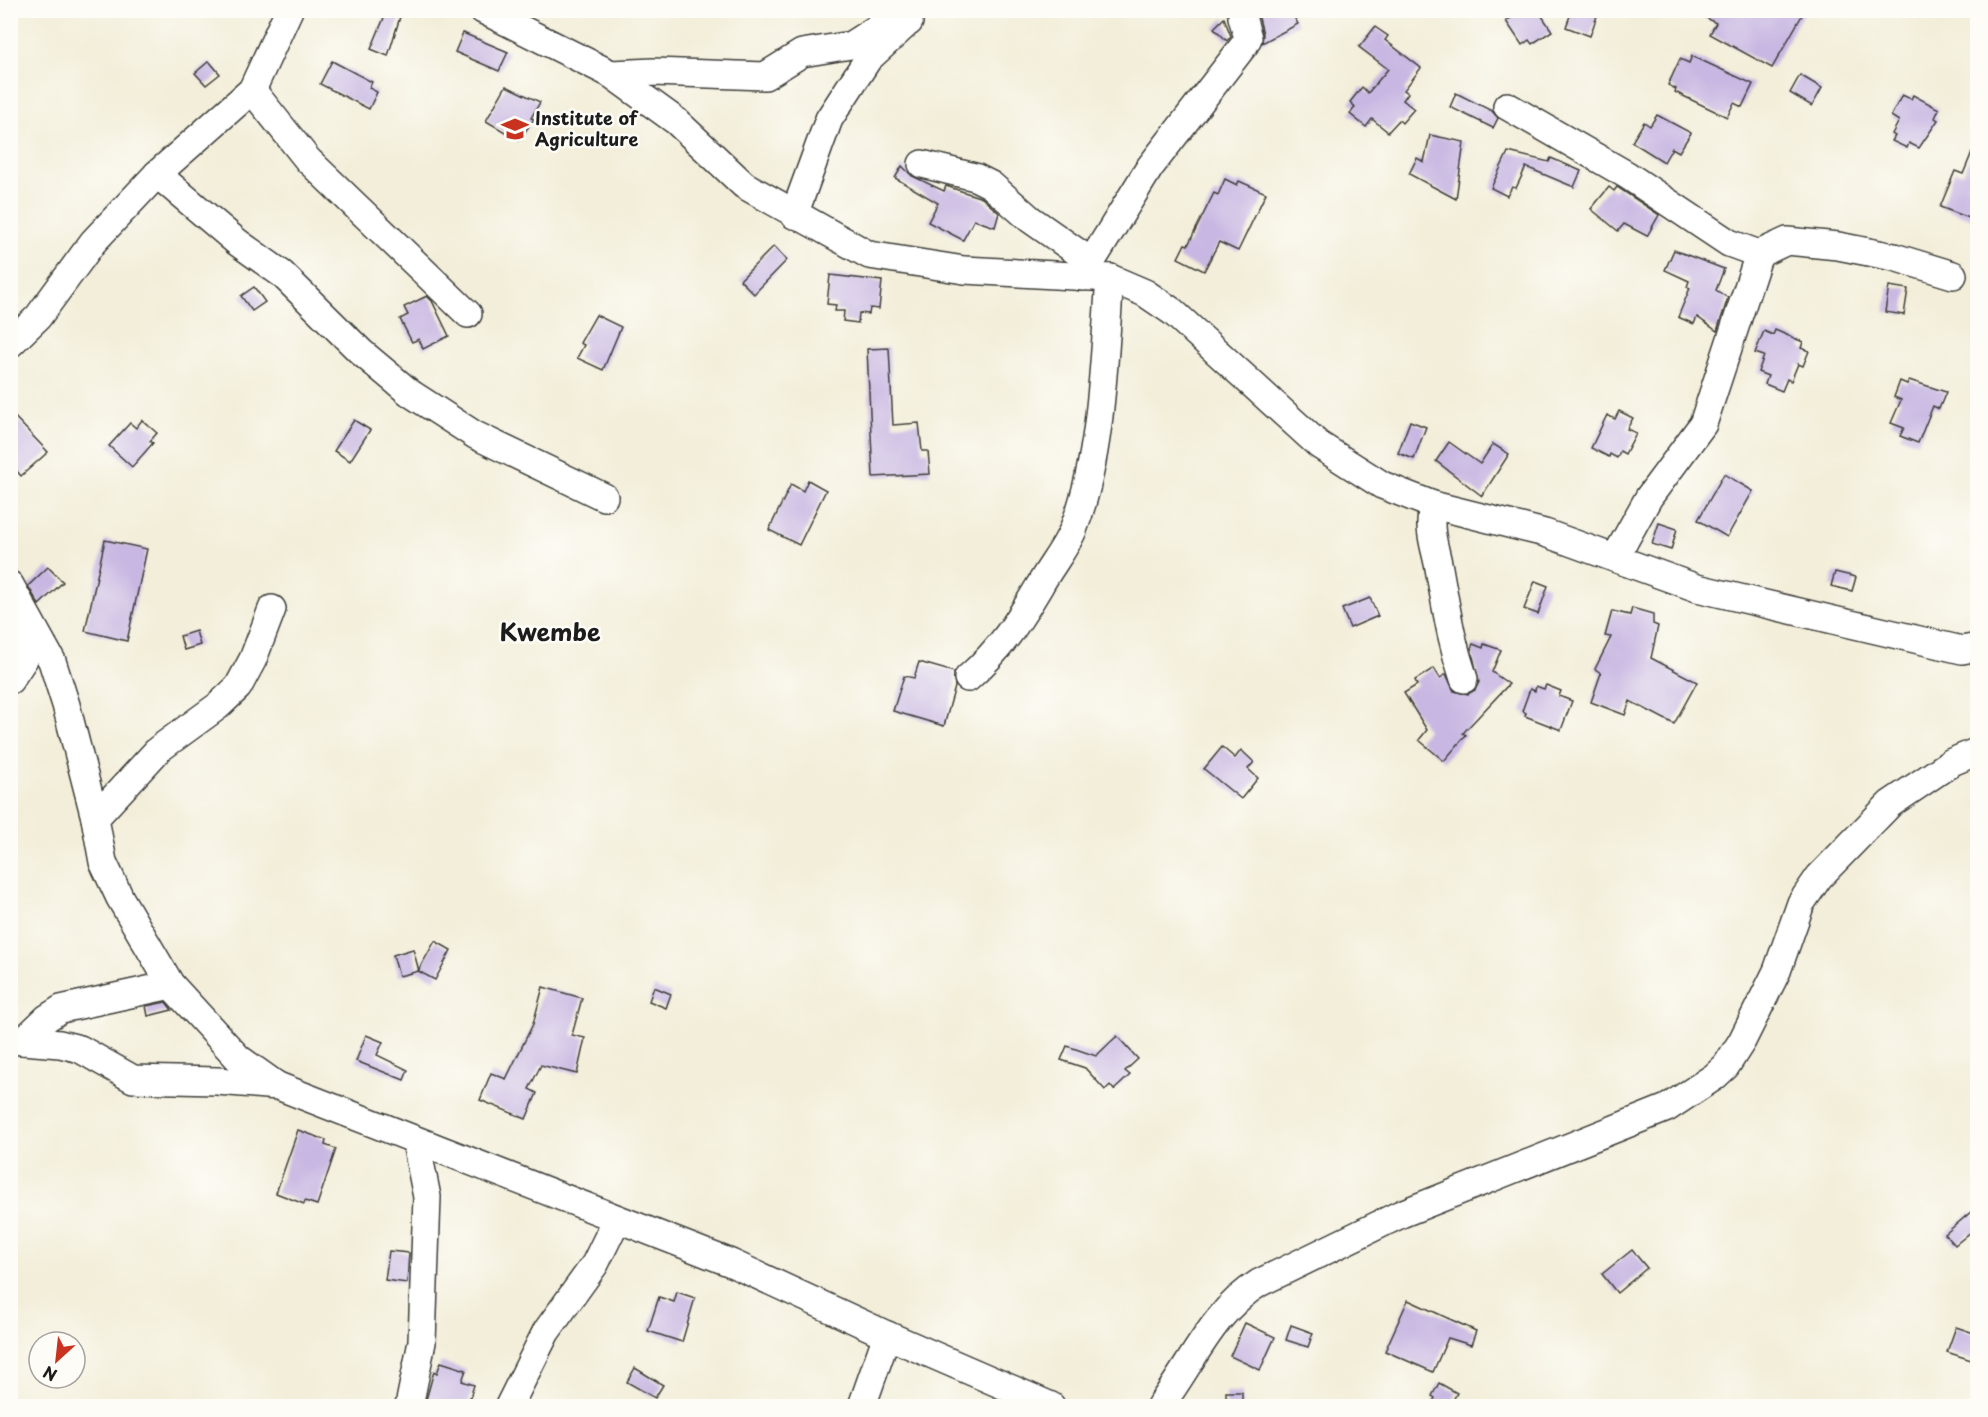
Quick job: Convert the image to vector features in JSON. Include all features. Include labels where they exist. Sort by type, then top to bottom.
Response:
[{"type":"street","points":[[10,344],[38,317],[93,242],[157,174],[252,90],[289,10]]},
{"type":"street","points":[[483,10],[611,74],[676,121],[744,185],[869,255],[964,270],[1094,272]]},
{"type":"street","points":[[968,678],[994,655],[1023,615],[1072,533],[1086,494],[1095,431],[1094,272],[1150,167],[1245,44],[1248,38],[1242,17],[1245,10]]},
{"type":"street","points":[[611,74],[653,72],[765,76],[802,53],[851,45],[892,19],[915,16]]},
{"type":"street","points":[[794,215],[829,119],[850,84],[868,59],[915,16]]},
{"type":"street","points":[[252,90],[309,160],[468,314]]},
{"type":"street","points":[[1507,106],[1627,175],[1729,243],[1759,254],[1787,241],[1894,256],[1953,275]]},
{"type":"street","points":[[922,164],[975,177],[991,185],[1094,272],[1145,293],[1173,312],[1319,445],[1382,485],[1433,505],[1545,533],[1697,588],[1962,650],[1977,646]]},
{"type":"street","points":[[157,174],[237,242],[282,274],[361,352],[410,393],[475,435],[604,497]]},
{"type":"street","points":[[1615,558],[1649,497],[1703,424],[1759,254]]},
{"type":"street","points":[[1433,505],[1430,521],[1432,549],[1440,572],[1451,641],[1464,679]]},
{"type":"street","points":[[10,680],[24,660],[15,593]]},
{"type":"street","points":[[15,593],[52,661],[66,705],[95,818],[103,862],[120,898],[171,985],[238,1058],[278,1086],[416,1142],[731,1263],[1040,1404]]},
{"type":"street","points":[[95,818],[159,749],[218,706],[238,687],[253,659],[272,609]]},
{"type":"street","points":[[1160,1407],[1216,1321],[1243,1293],[1259,1283],[1401,1214],[1667,1108],[1714,1077],[1726,1066],[1742,1041],[1777,971],[1801,903],[1819,877],[1890,804],[1952,762],[1977,751]]},
{"type":"street","points":[[17,1040],[61,1009],[171,985]]},
{"type":"street","points":[[17,1040],[60,1044],[80,1049],[133,1079],[217,1081],[278,1086]]},
{"type":"street","points":[[409,1407],[422,1342],[427,1197],[416,1142]]},
{"type":"street","points":[[509,1407],[546,1332],[595,1264],[617,1219]]},
{"type":"street","points":[[862,1407],[887,1335]]},
{"type":"building","points":[[1260,10],[1290,10],[1298,24],[1262,43]]},
{"type":"building","points":[[1523,10],[1538,10],[1552,31],[1532,44],[1529,40],[1522,45],[1506,21]]},
{"type":"building","points":[[1572,10],[1583,10],[1597,16],[1590,36],[1566,27]]},
{"type":"building","points":[[1692,10],[1805,10],[1772,68],[1710,34],[1716,23]]},
{"type":"building","points":[[386,13],[400,17],[388,56],[371,49]]},
{"type":"building","points":[[1224,18],[1231,36],[1227,41],[1214,28]]},
{"type":"building","points":[[1375,27],[1388,36],[1385,40],[1421,68],[1404,90],[1408,93],[1403,100],[1414,109],[1402,123],[1399,120],[1388,132],[1372,119],[1366,127],[1350,114],[1355,107],[1350,102],[1362,87],[1368,93],[1388,69],[1359,47]]},
{"type":"building","points":[[463,33],[508,52],[499,71],[455,52]]},
{"type":"building","points":[[1692,56],[1753,84],[1742,107],[1734,103],[1727,117],[1675,92],[1676,89],[1668,85],[1680,59],[1689,63]]},
{"type":"building","points":[[209,61],[220,74],[206,85],[195,73]]},
{"type":"building","points":[[332,61],[372,82],[369,88],[377,92],[369,109],[320,84]]},
{"type":"building","points":[[1800,75],[1822,88],[1812,106],[1790,93]]},
{"type":"building","points":[[506,86],[540,102],[531,118],[534,119],[519,140],[486,121]]},
{"type":"building","points":[[1456,93],[1492,111],[1498,118],[1493,128],[1450,107]]},
{"type":"building","points":[[1902,95],[1911,99],[1913,95],[1939,109],[1935,118],[1938,120],[1919,148],[1909,143],[1907,148],[1892,141],[1895,136],[1892,134],[1899,121],[1891,116]]},
{"type":"building","points":[[1657,115],[1691,133],[1679,152],[1672,148],[1664,162],[1632,142],[1644,122],[1650,126]]},
{"type":"building","points":[[1430,135],[1464,142],[1456,199],[1409,174],[1417,158],[1424,162]]},
{"type":"building","points":[[1977,140],[1977,215],[1974,214],[1972,219],[1940,207],[1955,171],[1963,174]]},
{"type":"building","points":[[1508,152],[1549,162],[1551,158],[1581,171],[1574,187],[1526,167],[1516,188],[1512,187],[1507,196],[1491,188]]},
{"type":"building","points":[[902,166],[912,176],[944,191],[946,186],[982,198],[999,213],[995,227],[974,220],[963,240],[928,222],[938,203],[895,178]]},
{"type":"building","points":[[1225,179],[1237,185],[1239,181],[1266,193],[1238,251],[1219,242],[1204,271],[1178,258],[1185,244],[1188,245],[1214,193],[1218,195]]},
{"type":"building","points":[[1609,187],[1614,191],[1617,187],[1659,215],[1647,236],[1624,224],[1618,231],[1591,209]]},
{"type":"building","points":[[774,246],[787,260],[754,294],[740,280]]},
{"type":"building","points":[[1674,250],[1724,269],[1716,290],[1728,298],[1717,331],[1697,317],[1694,324],[1678,317],[1690,288],[1687,287],[1689,281],[1665,270]]},
{"type":"building","points":[[830,275],[882,281],[879,309],[870,308],[869,314],[859,313],[858,323],[843,321],[844,311],[835,311],[836,305],[827,304]]},
{"type":"building","points":[[1889,286],[1908,289],[1904,315],[1885,312]]},
{"type":"building","points":[[254,287],[265,302],[252,311],[241,296]]},
{"type":"building","points":[[427,296],[432,301],[449,336],[423,349],[419,339],[412,342],[400,319],[408,315],[404,307]]},
{"type":"building","points":[[596,315],[621,327],[603,370],[577,358],[584,345],[580,343]]},
{"type":"building","points":[[1775,330],[1803,342],[1801,348],[1809,351],[1803,366],[1798,364],[1791,381],[1787,379],[1782,391],[1765,384],[1768,376],[1758,372],[1764,356],[1755,353],[1764,331],[1773,335]]},
{"type":"building","points":[[889,348],[893,425],[919,423],[922,451],[928,451],[930,474],[873,477],[867,349]]},
{"type":"building","points":[[1909,380],[1946,392],[1939,409],[1933,406],[1918,443],[1900,436],[1904,428],[1891,423],[1901,400],[1894,397],[1900,381],[1907,384]]},
{"type":"building","points":[[1619,411],[1633,418],[1627,429],[1636,433],[1625,454],[1620,451],[1617,458],[1610,454],[1609,457],[1591,448],[1607,415],[1615,419]]},
{"type":"building","points":[[10,412],[48,452],[21,476],[10,463]]},
{"type":"building","points":[[142,420],[157,433],[150,441],[153,443],[132,467],[109,446],[130,423],[136,428]]},
{"type":"building","points":[[354,420],[370,430],[350,461],[334,451]]},
{"type":"building","points":[[1410,421],[1426,427],[1414,459],[1398,453]]},
{"type":"building","points":[[1449,442],[1480,464],[1493,444],[1509,454],[1482,496],[1436,461]]},
{"type":"building","points":[[1724,474],[1753,491],[1727,537],[1698,520]]},
{"type":"building","points":[[808,480],[826,490],[799,545],[769,530],[791,484],[803,491]]},
{"type":"building","points":[[1659,523],[1677,529],[1671,550],[1652,544]]},
{"type":"building","points":[[105,540],[147,549],[127,641],[85,631]]},
{"type":"building","points":[[48,567],[63,582],[39,605],[28,586]]},
{"type":"building","points":[[1835,572],[1856,577],[1852,591],[1831,586]]},
{"type":"building","points":[[1535,581],[1548,586],[1538,614],[1524,609]]},
{"type":"building","points":[[1370,598],[1378,616],[1350,628],[1342,609]]},
{"type":"building","points":[[1632,608],[1653,614],[1653,624],[1658,626],[1651,658],[1697,682],[1674,724],[1630,701],[1625,715],[1591,702],[1601,673],[1595,669],[1611,637],[1605,636],[1612,611],[1630,615]]},
{"type":"building","points":[[196,631],[200,645],[184,650],[180,636]]},
{"type":"building","points":[[1473,644],[1483,648],[1484,644],[1501,650],[1492,672],[1509,684],[1463,733],[1466,735],[1444,761],[1419,740],[1427,730],[1404,693],[1417,685],[1415,680],[1434,668],[1440,678],[1446,674],[1454,691],[1468,694],[1475,690],[1479,682],[1471,648]]},
{"type":"building","points":[[919,662],[954,672],[955,687],[944,726],[893,711],[904,676],[914,678]]},
{"type":"building","points":[[1546,685],[1561,691],[1559,696],[1572,701],[1561,730],[1525,716],[1526,713],[1522,711],[1530,689],[1535,691],[1536,686],[1544,689]]},
{"type":"building","points":[[1222,747],[1235,758],[1241,750],[1254,762],[1248,769],[1258,778],[1241,799],[1204,769]]},
{"type":"building","points":[[435,941],[451,950],[435,980],[418,971]]},
{"type":"building","points":[[413,949],[419,971],[399,976],[393,955]]},
{"type":"building","points":[[543,987],[582,998],[572,1035],[585,1038],[577,1074],[541,1065],[529,1089],[537,1093],[526,1119],[480,1100],[491,1073],[506,1079],[533,1024]]},
{"type":"building","points":[[654,987],[671,994],[666,1008],[649,1001]]},
{"type":"building","points":[[166,1002],[172,1010],[148,1016],[146,1006]]},
{"type":"building","points":[[366,1035],[383,1042],[377,1055],[408,1070],[404,1080],[356,1061]]},
{"type":"building","points":[[1117,1036],[1138,1059],[1125,1071],[1130,1075],[1114,1090],[1110,1085],[1105,1090],[1085,1068],[1061,1060],[1067,1046],[1096,1056]]},
{"type":"building","points":[[298,1130],[326,1140],[325,1145],[336,1149],[317,1205],[305,1201],[304,1204],[276,1193]]},
{"type":"building","points":[[1972,1211],[1977,1221],[1977,1238],[1971,1232],[1955,1245],[1945,1234]]},
{"type":"building","points":[[1632,1250],[1647,1268],[1617,1293],[1602,1274]]},
{"type":"building","points":[[389,1251],[409,1253],[407,1283],[385,1280]]},
{"type":"building","points":[[677,1292],[695,1298],[682,1342],[648,1331],[659,1297],[674,1302]]},
{"type":"building","points":[[1408,1300],[1476,1331],[1471,1345],[1448,1338],[1433,1372],[1385,1351]]},
{"type":"building","points":[[1245,1323],[1275,1337],[1260,1370],[1230,1356]]},
{"type":"building","points":[[1291,1325],[1313,1333],[1308,1347],[1286,1340]]},
{"type":"building","points":[[1956,1327],[1977,1334],[1977,1362],[1947,1352]]},
{"type":"building","points":[[441,1362],[466,1370],[462,1381],[474,1385],[467,1407],[446,1407],[426,1400],[434,1371],[437,1373]]},
{"type":"building","points":[[635,1368],[663,1385],[655,1398],[627,1382]]},
{"type":"building","points":[[1439,1383],[1457,1393],[1449,1407],[1430,1407],[1435,1398],[1432,1396]]},
{"type":"building","points":[[1226,1392],[1242,1392],[1242,1407],[1226,1407]]},
{"type":"place","name":"Institute of Agriculture","points":[[515,129]]},
{"type":"district","name":"Kwembe","points":[[550,633]]}]
